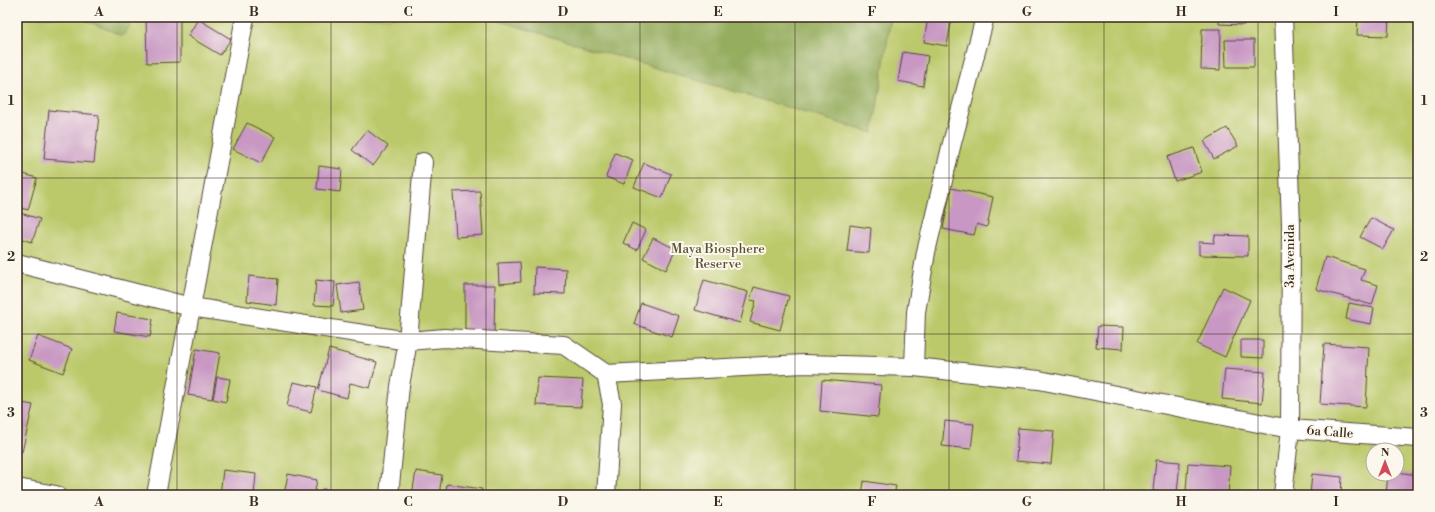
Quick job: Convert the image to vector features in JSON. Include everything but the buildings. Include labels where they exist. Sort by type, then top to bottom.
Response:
[{"type":"street","points":[[156,495],[245,17]]},
{"type":"street","points":[[914,367],[916,312],[926,252],[951,147],[985,17]]},
{"type":"street","name":"3a Avenida","points":[[1283,495],[1290,429],[1291,224],[1284,17]]},
{"type":"street","points":[[389,495],[400,386],[408,341],[423,162]]},
{"type":"street","points":[[17,263],[191,307],[408,341],[445,338],[564,345],[606,374],[612,404],[606,495]]},
{"type":"street","name":"6a Calle","points":[[606,374],[804,364],[914,367],[1039,380],[1290,429],[1418,438]]},
{"type":"street","points":[[17,488],[56,495]]},
{"type":"green space","name":"Maya Biosphere Reserve","points":[[17,17],[1418,17],[1418,495],[17,495]]},
{"type":"green space","points":[[78,17],[136,17],[123,36]]},
{"type":"green space","points":[[486,17],[891,17],[873,133]]}]
